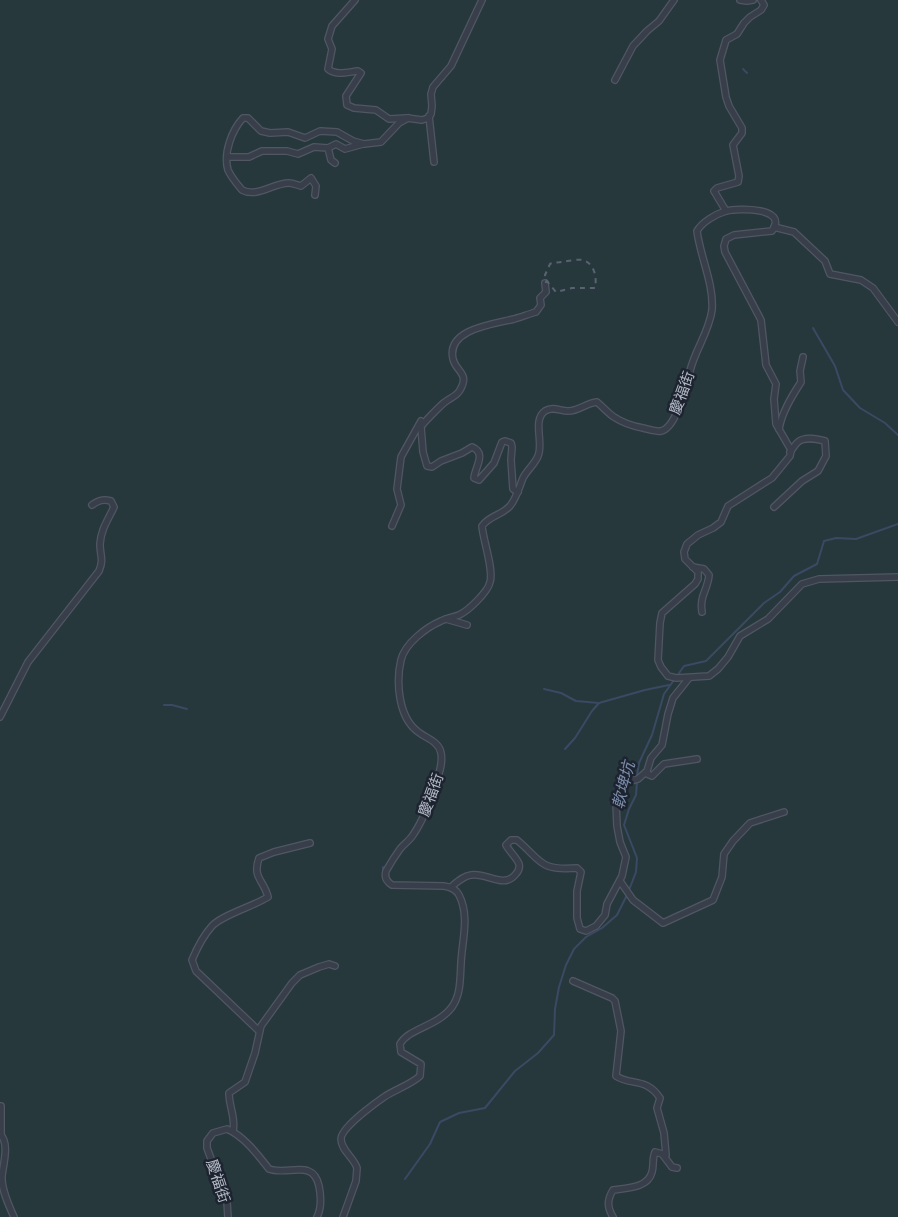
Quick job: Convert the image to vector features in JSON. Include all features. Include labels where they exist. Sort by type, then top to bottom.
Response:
[{"type":"street","points":[[355,0],[332,26],[328,39],[332,49],[328,69],[331,72],[358,71],[361,73],[346,96],[347,105],[354,108],[376,110],[389,119],[408,118],[422,120],[429,116]]},
{"type":"street","points":[[434,162],[429,116],[432,106],[431,94],[433,87],[452,66],[482,0]]},
{"type":"street","points":[[615,80],[633,46],[659,21],[674,0]]},
{"type":"street","points":[[740,0],[753,0]]},
{"type":"street","points":[[726,211],[714,190],[738,182],[739,176],[733,145],[742,134],[742,128],[729,106],[720,60],[726,40],[737,34],[750,17],[761,10],[764,5],[761,0]]},
{"type":"street","points":[[315,195],[316,186],[311,178],[301,186],[289,183],[274,185],[256,192],[245,192],[238,186],[228,169],[229,143],[243,118],[248,118],[260,131],[270,133],[288,132],[305,138],[320,131],[337,132],[353,141],[364,144]]},
{"type":"street","points":[[228,157],[249,156],[262,151],[287,151],[298,154],[314,146],[328,148],[336,144],[345,149],[380,142],[399,123],[408,118]]},
{"type":"street","points":[[328,148],[331,160],[335,163]]},
{"type":"street","name":"慶福街","points":[[451,887],[398,886],[387,882],[385,875],[400,849],[412,837],[428,809],[441,767],[441,754],[438,746],[415,730],[402,707],[399,691],[401,658],[407,648],[433,625],[468,610],[486,591],[491,579],[482,526],[487,518],[503,512],[511,505],[524,477],[538,456],[541,446],[539,428],[541,416],[546,411],[554,409],[579,410],[590,402],[597,402],[614,417],[628,425],[654,431],[662,431],[667,428],[674,418],[685,394],[690,368],[704,338],[712,309],[709,284],[697,231],[704,222],[726,211],[761,210],[768,212],[774,219],[774,227]]},
{"type":"street","points":[[898,322],[873,288],[861,280],[830,274],[825,261],[794,232],[774,227],[772,231],[734,235],[726,239],[725,252],[761,320],[766,365],[776,384],[774,414],[779,429],[789,444],[790,456],[772,478],[728,506],[721,522],[698,535],[687,544],[684,552],[685,559],[698,572],[698,579],[662,613],[658,660],[668,676],[674,678],[709,676],[728,657],[740,636],[768,619],[802,584],[819,579],[898,578]]},
{"type":"street","points":[[392,526],[401,505],[397,489],[401,457],[422,420],[433,415],[442,404],[461,390],[464,380],[453,360],[456,341],[465,333],[478,328],[536,312],[541,306],[540,298],[546,292],[545,283]]},
{"type":"street","points":[[779,429],[781,419],[794,393],[802,382],[800,372],[803,357]]},
{"type":"street","points":[[427,419],[421,427],[423,452],[427,466],[432,467],[440,461],[472,447],[477,450],[480,461],[474,471],[474,478],[478,480],[494,463],[502,442],[508,441],[512,447],[513,489],[518,492]]},
{"type":"street","points":[[774,507],[802,481],[818,470],[826,456],[825,441],[803,439],[797,442],[790,452]]},
{"type":"street","points":[[0,717],[28,662],[99,571],[103,562],[100,545],[102,529],[114,507],[111,501],[106,500],[99,500],[92,505]]},
{"type":"street","points":[[693,567],[704,569],[709,575],[708,585],[700,603],[702,612]]},
{"type":"street","points":[[446,619],[467,625]]},
{"type":"street","points":[[343,1217],[357,1177],[357,1168],[341,1141],[343,1131],[352,1121],[385,1097],[414,1082],[420,1076],[421,1064],[401,1052],[400,1044],[407,1036],[445,1016],[458,998],[466,929],[460,897],[451,887],[472,874],[497,880],[508,880],[514,876],[519,869],[519,862],[510,854],[506,845],[511,840],[517,840],[544,865],[556,869],[577,868],[581,872],[577,890],[576,918],[580,929],[586,931],[596,926],[604,915],[607,904],[620,881],[626,857],[620,842],[617,826],[616,803],[626,782],[638,780],[646,772],[651,758],[662,745],[673,698],[689,678]]},
{"type":"street","points":[[646,772],[652,776],[664,764],[697,759]]},
{"type":"street","points":[[620,881],[632,900],[663,923],[712,900],[722,877],[724,854],[733,840],[750,823],[784,812]]},
{"type":"street","points":[[259,1032],[196,972],[192,960],[200,943],[213,924],[240,910],[258,904],[268,897],[266,888],[257,877],[256,866],[259,858],[274,852],[310,843]]},
{"type":"street","points":[[317,1217],[320,1210],[321,1194],[318,1180],[314,1173],[310,1170],[301,1169],[275,1172],[269,1170],[257,1154],[233,1131],[235,1123],[229,1101],[229,1093],[245,1082],[255,1053],[259,1032],[273,1009],[300,976],[329,964],[335,966]]},
{"type":"street","points":[[573,981],[615,1001],[621,1031],[616,1076],[644,1084],[660,1098],[657,1108],[664,1133],[666,1155],[663,1155]]},
{"type":"street","points":[[1,1106],[1,1135],[5,1144],[2,1178],[5,1198],[11,1206],[14,1217]]},
{"type":"street","name":"慶福街","points":[[228,1217],[227,1202],[206,1141],[213,1133],[226,1129],[233,1131]]},
{"type":"street","points":[[613,1217],[608,1208],[609,1197],[614,1190],[639,1186],[649,1179],[653,1170],[655,1152],[663,1155],[672,1168],[677,1168]]},
{"type":"shaded area","points":[[0,0],[898,0],[898,1217],[0,1217]]},
{"type":"waterway","points":[[743,69],[747,73]]},
{"type":"waterway","points":[[813,328],[835,366],[843,390],[860,408],[885,423],[898,435]]},
{"type":"waterway","name":"軟埤坑","points":[[677,676],[684,666],[706,661],[764,603],[780,592],[794,576],[817,564],[824,541],[836,538],[856,539],[898,524]]},
{"type":"waterway","name":"軟埤坑","points":[[637,776],[639,763],[652,735],[664,694],[674,680]]},
{"type":"waterway","points":[[565,749],[575,738],[599,703],[669,685]]},
{"type":"waterway","points":[[544,689],[561,693],[576,701],[599,703]]},
{"type":"waterway","points":[[164,705],[187,709]]},
{"type":"waterway","name":"軟埤坑","points":[[629,890],[636,872],[637,858],[624,825],[636,795],[637,781]]},
{"type":"waterway","name":"軟埤坑","points":[[405,1179],[430,1144],[440,1122],[459,1113],[485,1108],[515,1071],[538,1053],[554,1035],[555,1009],[559,987],[566,965],[574,949],[586,937],[602,928],[617,915],[627,895]]},
{"type":"railway","points":[[546,280],[556,292],[572,288],[595,288],[596,280],[593,268],[587,262],[578,260],[550,264],[545,275],[546,283]]}]
